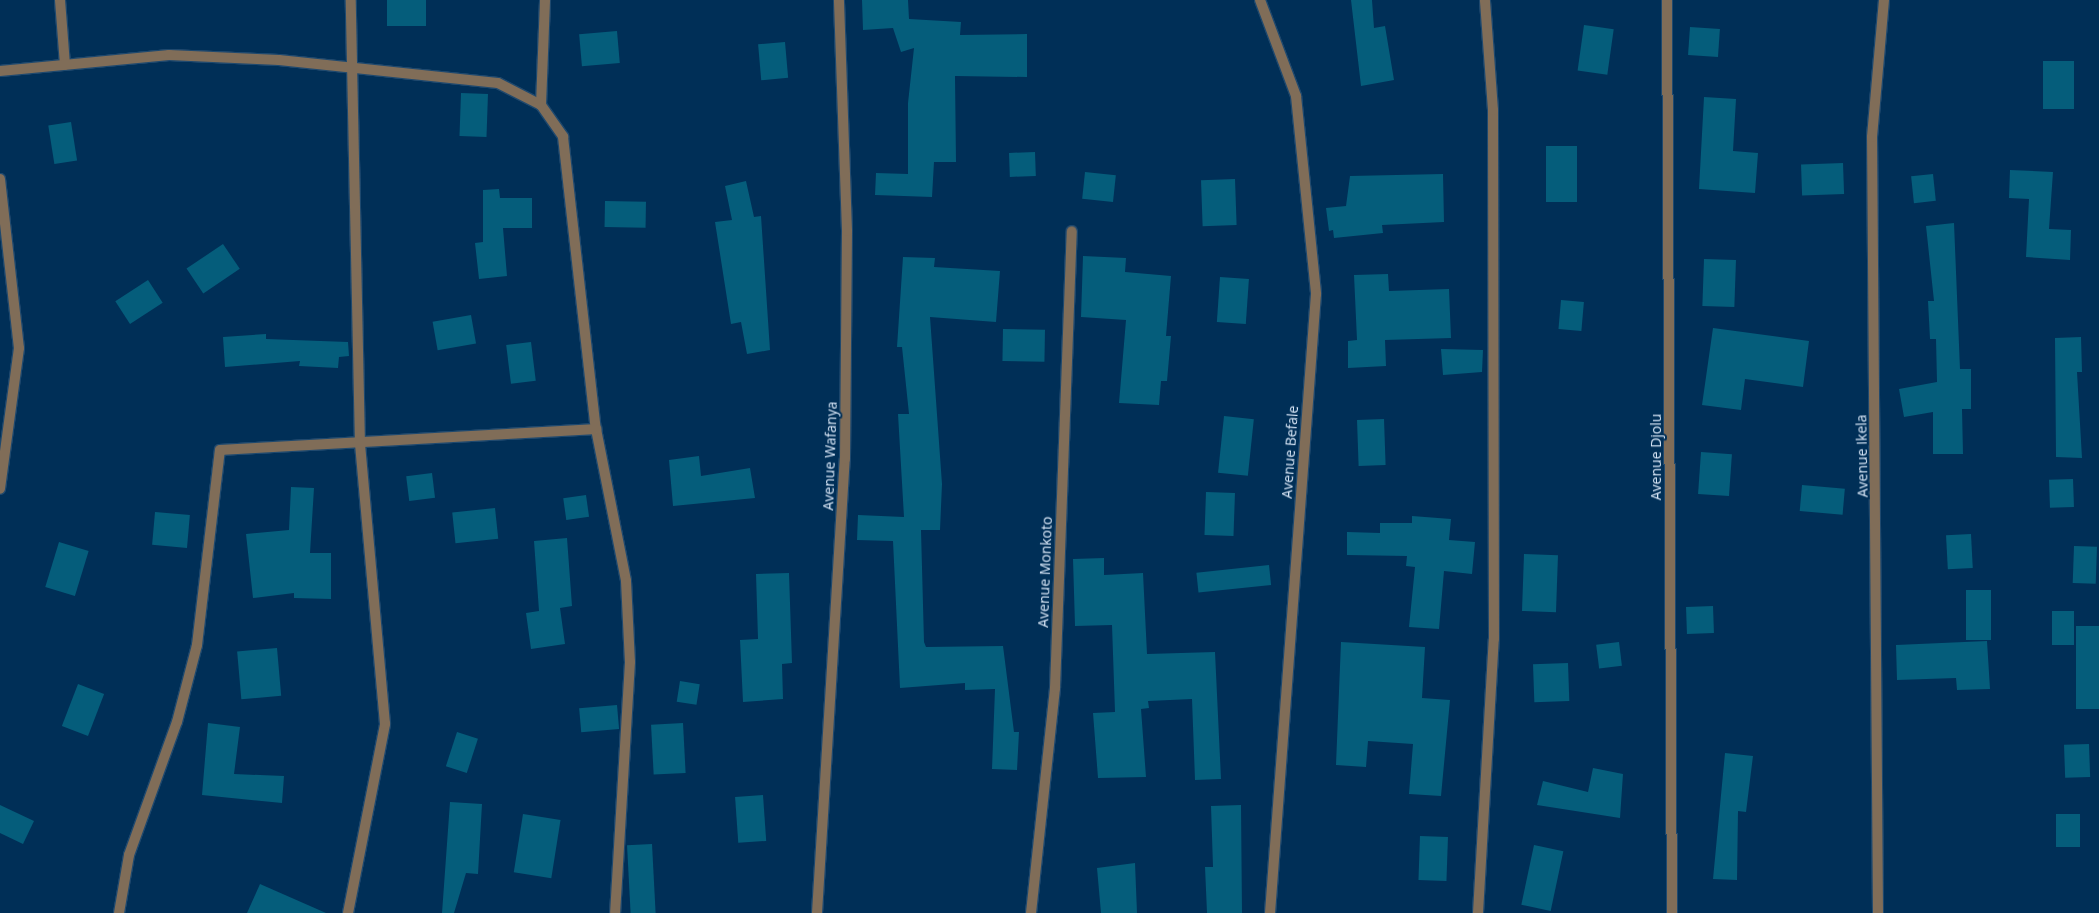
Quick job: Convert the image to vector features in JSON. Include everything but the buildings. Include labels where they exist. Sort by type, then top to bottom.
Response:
[{"type":"street","points":[[60,0],[64,65]]},
{"type":"street","points":[[348,913],[385,724],[360,445],[349,68],[351,0]]},
{"type":"street","points":[[541,105],[545,0]]},
{"type":"street","name":"Avenue Wafanya","points":[[816,913],[845,459],[846,231],[839,0]]},
{"type":"street","name":"Avenue Befale","points":[[1260,0],[1296,96],[1316,294],[1270,913]]},
{"type":"street","points":[[1478,913],[1494,638],[1493,110],[1485,0]]},
{"type":"street","name":"Avenue Djolu","points":[[1667,0],[1672,913]]},
{"type":"street","name":"Avenue Ikela","points":[[1878,913],[1872,137],[1884,0]]},
{"type":"street","points":[[0,71],[169,55],[349,68],[498,83],[541,105],[563,137],[573,194],[596,430],[626,581],[630,662],[615,913]]},
{"type":"street","points":[[0,179],[18,348],[0,489]]},
{"type":"street","name":"Avenue Monkoto","points":[[1031,913],[1055,688],[1072,231]]},
{"type":"street","points":[[119,913],[129,855],[177,722],[197,645],[220,450],[360,445],[596,430]]}]
